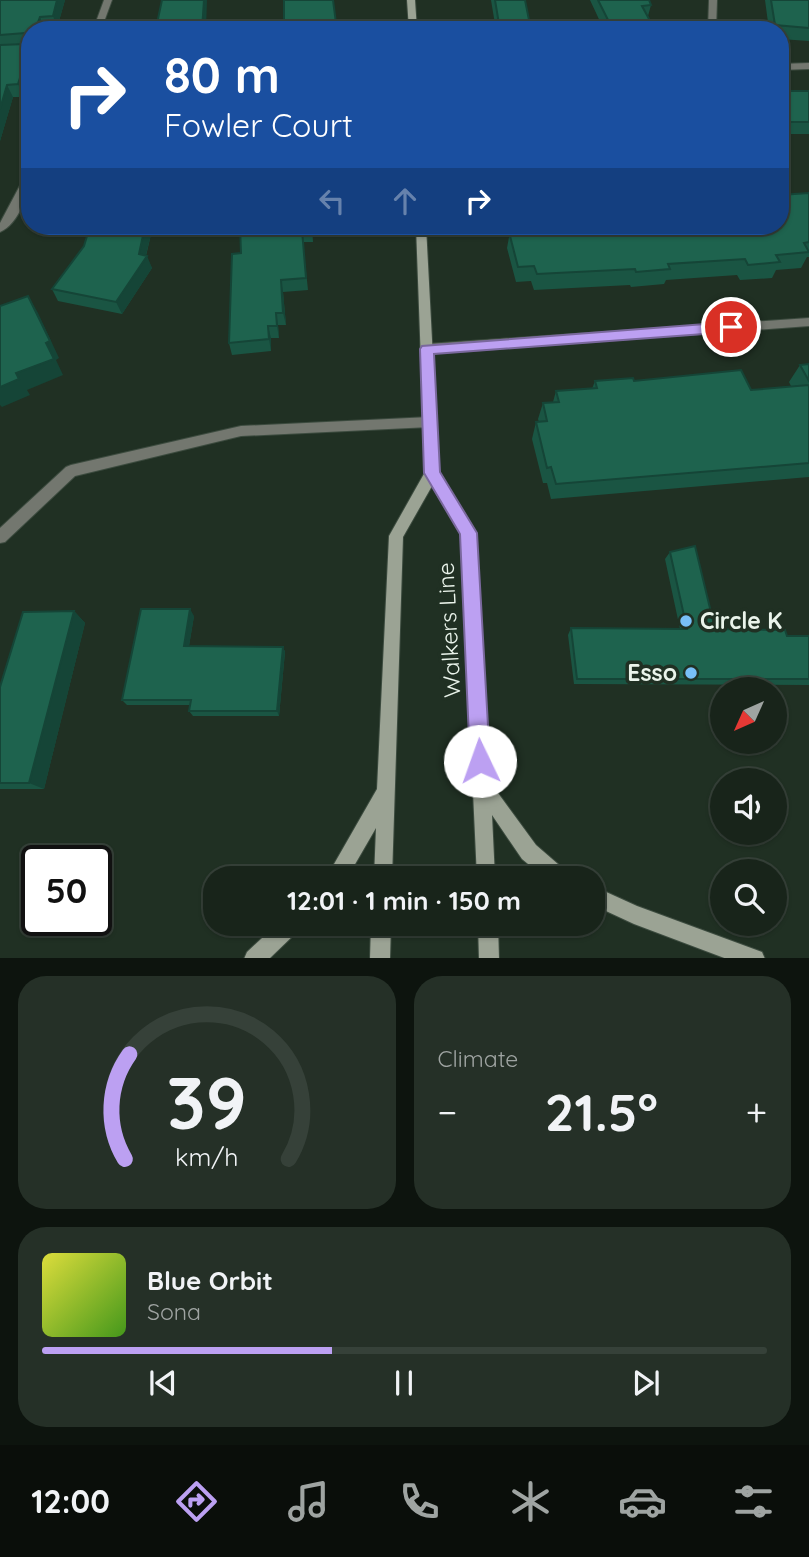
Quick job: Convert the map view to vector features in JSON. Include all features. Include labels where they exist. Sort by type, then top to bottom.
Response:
[{"type":"main road","points":[[411,0],[412,21]]},
{"type":"main road","name":"Walkers Line","points":[[421,235],[432,473],[468,533],[485,866]]},
{"type":"main road","points":[[384,866],[396,537],[432,473]]},
{"type":"main road","points":[[481,785],[529,852],[545,866]]},
{"type":"main road","points":[[345,866],[387,789]]},
{"type":"main road","points":[[605,901],[634,914],[755,958]]},
{"type":"main road","points":[[254,958],[278,936]]},
{"type":"main road","points":[[380,958],[381,936]]},
{"type":"main road","points":[[488,936],[489,958]]},
{"type":"street","points":[[100,21],[108,0]]},
{"type":"street","points":[[712,21],[713,0]]},
{"type":"street","points":[[789,67],[809,66]]},
{"type":"street","points":[[0,228],[7,223],[21,194]]},
{"type":"street","points":[[427,349],[809,322]]},
{"type":"street","points":[[0,537],[71,471],[240,431],[430,422]]},
{"type":"building","points":[[0,0],[57,0],[53,16],[40,17],[38,21],[21,21],[21,33],[0,35]]},
{"type":"building","points":[[162,0],[204,0],[203,21],[158,21]]},
{"type":"building","points":[[284,0],[333,0],[336,21],[284,21]]},
{"type":"building","points":[[495,0],[525,0],[529,21],[498,21]]},
{"type":"building","points":[[598,0],[649,0],[651,5],[642,6],[650,21],[608,21]]},
{"type":"building","points":[[771,0],[809,0],[809,28],[789,26],[789,21],[774,21]]},
{"type":"building","points":[[21,44],[21,75],[18,84],[7,85],[0,109],[0,45]]},
{"type":"building","points":[[789,91],[809,91],[809,122],[789,122]]},
{"type":"building","points":[[809,193],[809,242],[804,243],[809,252],[776,255],[780,262],[748,265],[745,259],[668,264],[670,269],[636,272],[635,269],[537,274],[534,266],[518,267],[510,235],[789,235],[789,194]]},
{"type":"building","points":[[87,235],[143,235],[139,254],[147,256],[116,302],[52,289],[84,246]]},
{"type":"building","points":[[240,235],[302,235],[306,278],[281,280],[283,313],[276,313],[277,326],[268,326],[269,339],[229,343],[232,254],[241,253]]},
{"type":"building","points":[[28,296],[50,341],[46,343],[54,359],[16,373],[19,379],[0,387],[0,306]]},
{"type":"building","points":[[809,364],[809,381],[800,365]]},
{"type":"building","points":[[741,370],[751,390],[809,385],[809,463],[556,484],[551,467],[547,468],[536,422],[547,421],[543,403],[559,402],[556,391],[597,388],[595,381],[633,378],[634,381]]},
{"type":"building","points":[[695,546],[715,629],[785,630],[787,636],[809,636],[809,679],[577,679],[571,628],[687,629],[670,552]]},
{"type":"building","points":[[141,609],[190,609],[184,646],[283,647],[277,711],[189,711],[191,700],[122,700]]},
{"type":"building","points":[[74,611],[29,783],[0,783],[0,687],[23,612]]},
{"type":"place","name":"Circle K","points":[[686,621]]},
{"type":"place","name":"Esso","points":[[691,673]]},
{"type":"route","points":[[480,761],[468,533],[432,473],[427,349],[731,327]]}]
